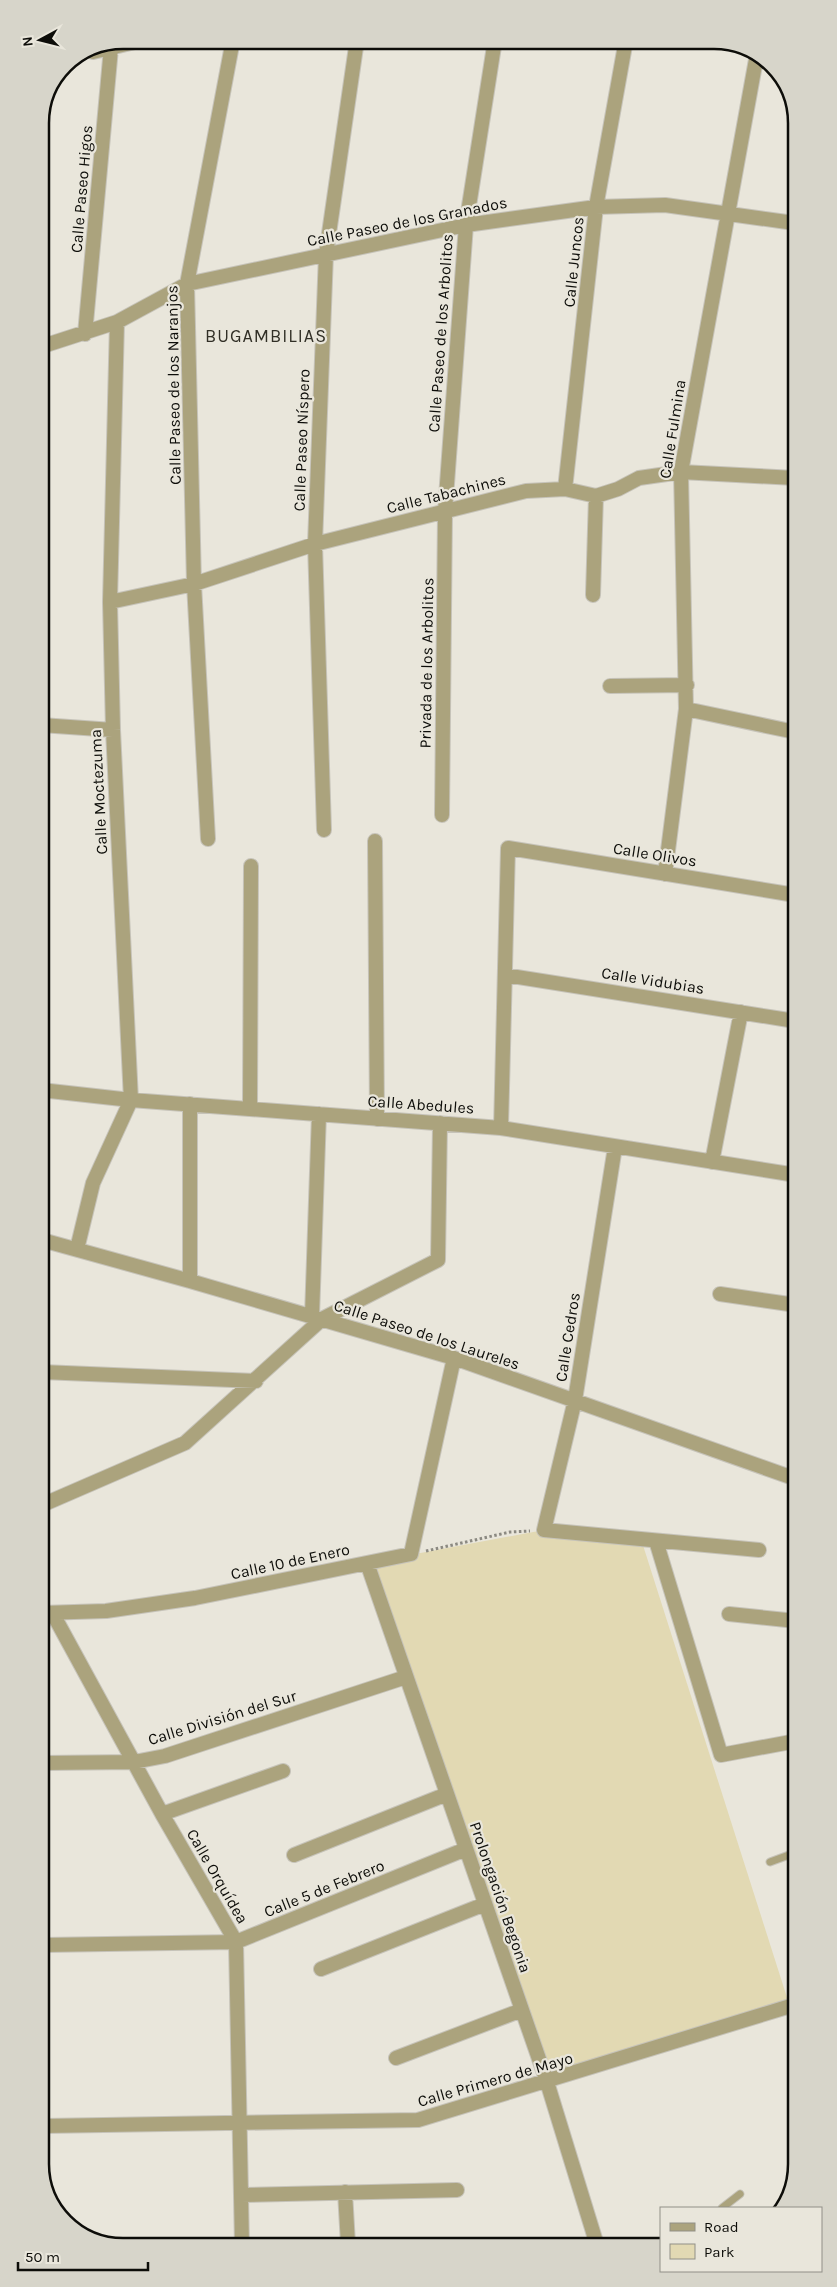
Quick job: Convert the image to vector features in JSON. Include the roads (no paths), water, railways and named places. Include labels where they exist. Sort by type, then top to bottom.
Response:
[{"type":"street","name":"Calle Paseo de los Naranjos","points":[[208,839],[194,584],[187,284],[231,49]]},
{"type":"street","name":"Calle Paseo Níspero","points":[[324,830],[315,544],[326,254],[356,49]]},
{"type":"street","name":"Calle Paseo de los Arbolitos","points":[[445,511],[466,225],[494,49]]},
{"type":"street","name":"Calle Juncos","points":[[566,489],[596,207],[624,49]]},
{"type":"street","name":"Calle Paseo Higos","points":[[85,334],[111,50]]},
{"type":"street","name":"Calle Fulmina","points":[[665,874],[686,708],[687,685],[681,472],[756,62]]},
{"type":"street","name":"Calle Paseo de los Granados","points":[[49,344],[117,322],[187,284],[466,225],[596,207],[665,205],[728,212],[788,222]]},
{"type":"street","name":"Calle Moctezuma","points":[[77,1249],[93,1183],[130,1100],[113,730],[110,602],[117,322]]},
{"type":"street","points":[[593,595],[596,496],[618,489],[639,478],[681,472],[788,478]]},
{"type":"street","name":"Calle Tabachines","points":[[110,602],[194,584],[315,544],[526,491],[566,489],[596,496]]},
{"type":"street","name":"Privada de los Arbolitos","points":[[442,815],[445,511]]},
{"type":"street","points":[[610,686],[687,685]]},
{"type":"street","points":[[686,708],[788,730]]},
{"type":"street","points":[[49,726],[113,730]]},
{"type":"street","points":[[375,841],[377,1118]]},
{"type":"street","name":"Calle Olivos","points":[[505,975],[508,848],[788,894]]},
{"type":"street","points":[[250,1109],[251,866]]},
{"type":"street","points":[[501,1128],[505,975]]},
{"type":"street","name":"Calle Vidubias","points":[[505,975],[788,1020]]},
{"type":"street","points":[[712,1162],[741,1012]]},
{"type":"street","name":"Calle Abedules","points":[[49,1091],[130,1100],[501,1128],[788,1175]]},
{"type":"street","points":[[190,1104],[190,1281]]},
{"type":"street","points":[[317,1317],[319,1114]]},
{"type":"street","points":[[49,1502],[185,1443],[256,1381],[317,1317],[438,1260],[440,1123]]},
{"type":"street","name":"Calle Cedros","points":[[616,1146],[575,1400],[544,1530],[656,1541]]},
{"type":"street","name":"Calle Paseo de los Laureles","points":[[49,1242],[317,1317],[454,1358],[788,1476]]},
{"type":"street","points":[[720,1294],[788,1304]]},
{"type":"street","name":"Calle 10 de Enero","points":[[49,1613],[106,1612],[195,1598],[411,1554],[454,1358]]},
{"type":"street","points":[[49,1372],[256,1381]]},
{"type":"street","points":[[759,1550],[656,1541],[721,1755],[788,1742]]},
{"type":"street","name":"Prolongación Begonia","points":[[367,1563],[547,2082],[595,2238]]},
{"type":"street","points":[[729,1614],[788,1620]]},
{"type":"street","name":"Calle Orquídea","points":[[49,1615],[236,1942],[242,2238]]},
{"type":"street","name":"Calle División del Sur","points":[[49,1763],[134,1762],[165,1756],[406,1676]]},
{"type":"street","points":[[162,1814],[283,1771]]},
{"type":"street","points":[[294,1855],[447,1794]]},
{"type":"street","name":"Calle 5 de Febrero","points":[[49,1945],[236,1942],[466,1849]]},
{"type":"street","points":[[321,1969],[485,1904]]},
{"type":"street","name":"Calle Primero de Mayo","points":[[49,2126],[418,2120],[788,2007]]},
{"type":"street","points":[[396,2058],[522,2010]]},
{"type":"street","points":[[241,2195],[458,2190]]},
{"type":"street","points":[[345,2192],[348,2238]]},
{"type":"lane","points":[[770,1862],[788,1855]]},
{"type":"lane","points":[[723,2207],[740,2194]]},
{"type":"district","name":"BUGAMBILIAS","points":[[266,336]]}]
